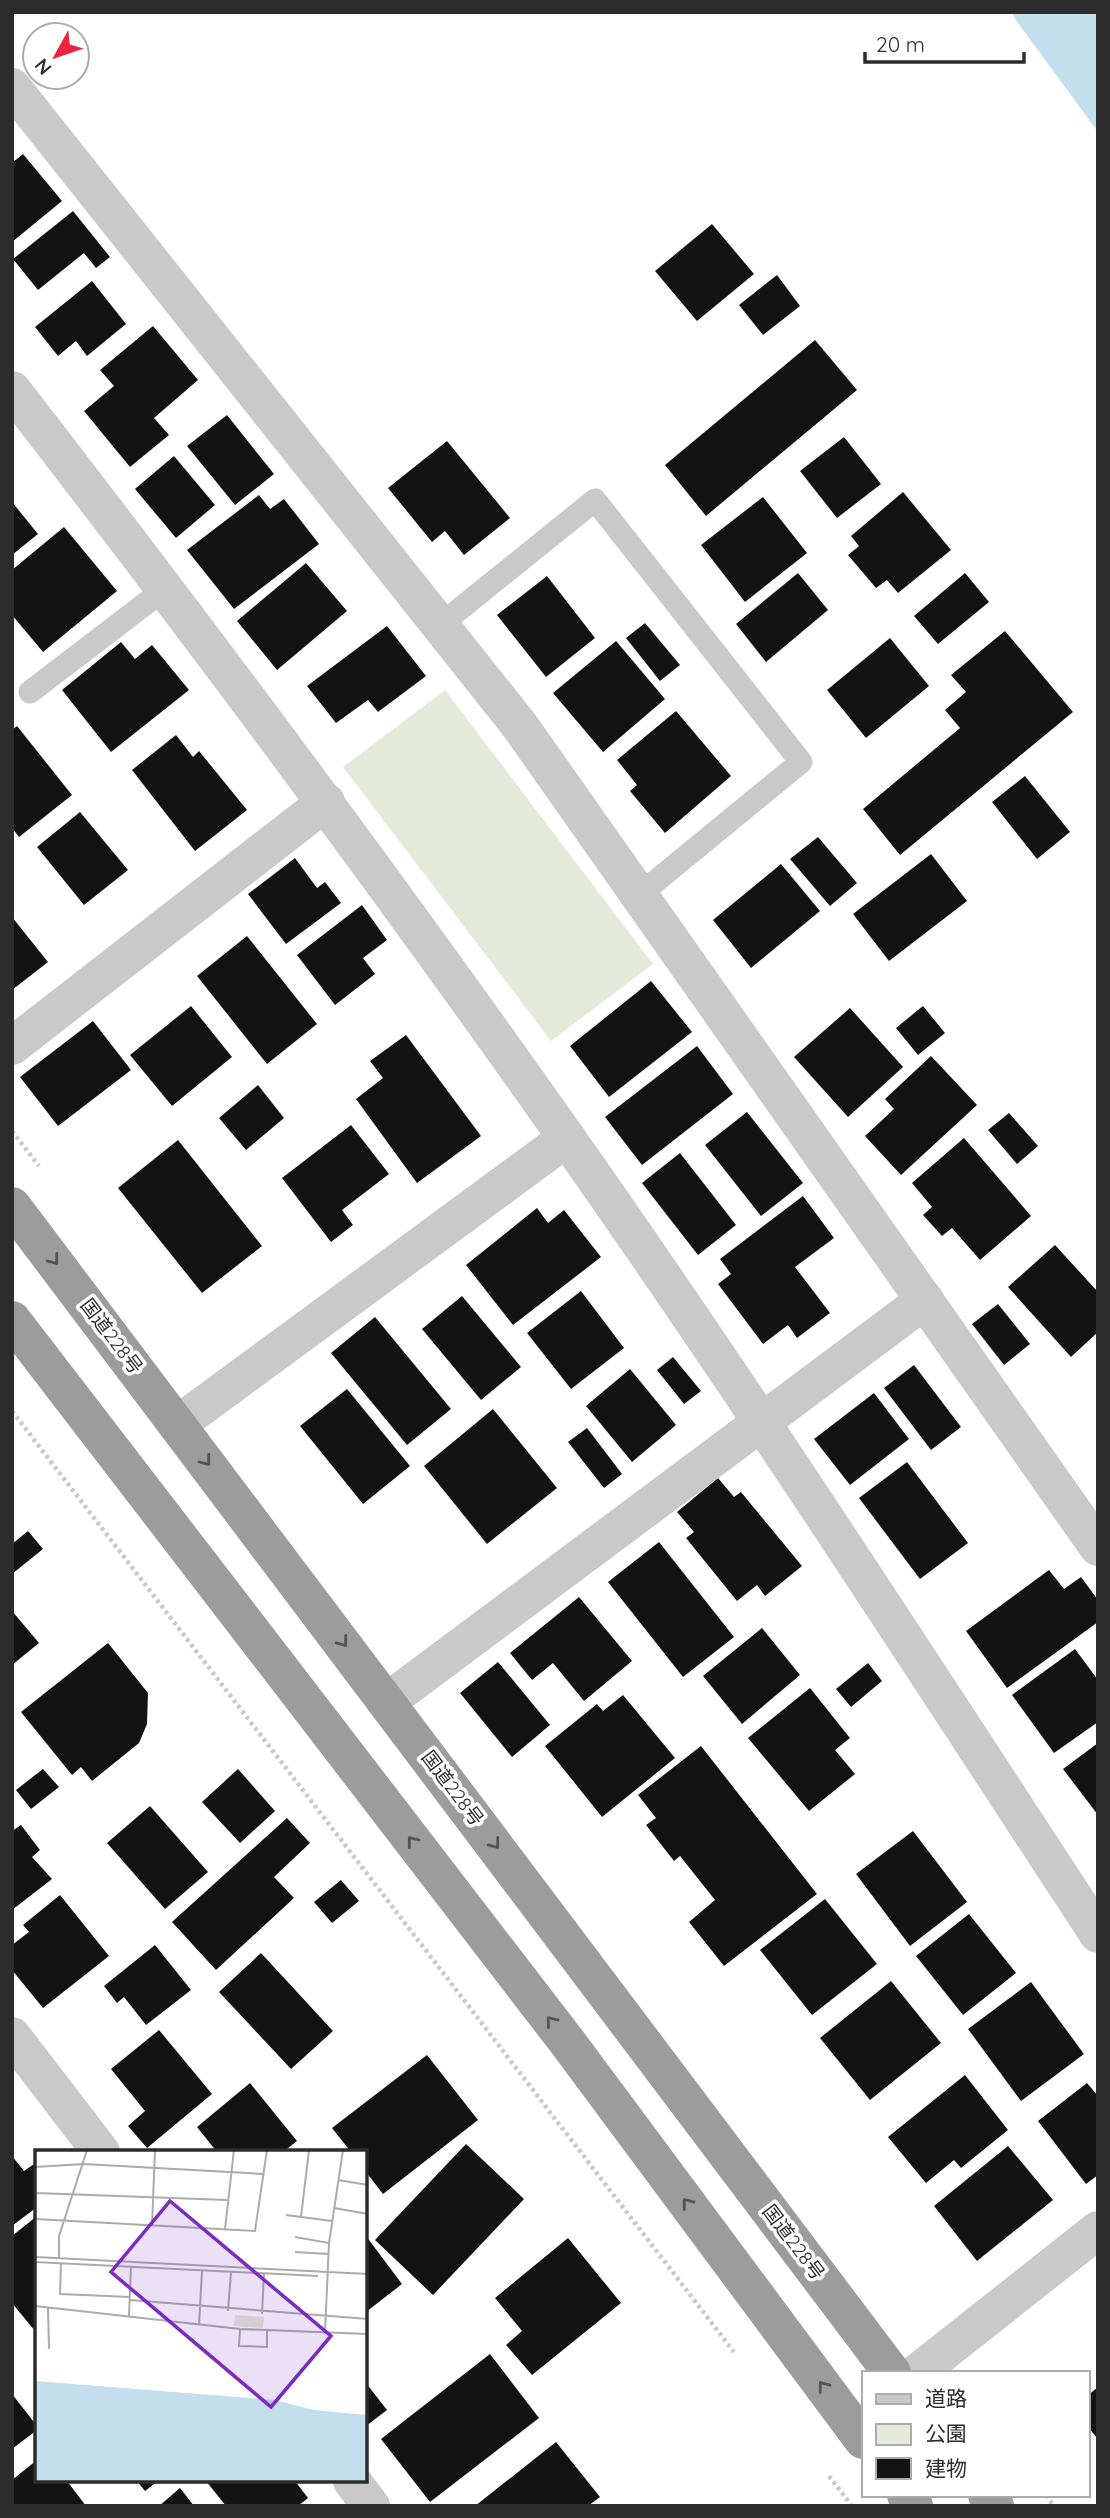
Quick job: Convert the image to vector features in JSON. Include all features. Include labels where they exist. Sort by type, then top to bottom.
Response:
[{"type":"highway","name":"国道228号","points":[[12,1206],[388,1701],[890,2371]]},
{"type":"highway","points":[[12,1320],[568,2043],[862,2439]]},
{"type":"street","points":[[12,87],[520,726],[1098,1547]]},
{"type":"street","points":[[12,390],[326,802],[567,1138],[762,1422],[1098,1934]]},
{"type":"street","points":[[12,1046],[326,802]]},
{"type":"street","points":[[178,1424],[567,1138]]},
{"type":"street","points":[[388,1701],[925,1300]]},
{"type":"street","points":[[12,2036],[99,2150]]},
{"type":"street","points":[[920,2371],[1098,2230]]},
{"type":"lane","points":[[440,625],[596,500],[801,762],[639,895]]},
{"type":"lane","points":[[30,692],[166,589]]},
{"type":"path","points":[[12,1411],[741,2362]]},
{"type":"path","points":[[826,2473],[852,2506]]},
{"type":"green space","points":[[445,690],[653,964],[551,1041],[343,767]]},
{"type":"water","points":[[1012,12],[1098,12],[1098,132],[1015,19]]},
{"type":"building","points":[[23,154],[62,201],[12,242],[12,163]]},
{"type":"building","points":[[73,211],[110,257],[96,268],[84,253],[38,290],[13,259]]},
{"type":"building","points":[[712,224],[754,274],[697,321],[655,271]]},
{"type":"building","points":[[777,275],[800,306],[763,335],[739,305]]},
{"type":"building","points":[[92,281],[126,324],[87,356],[76,341],[58,356],[35,327]]},
{"type":"building","points":[[153,326],[198,380],[154,418],[169,435],[130,467],[84,411],[114,386],[100,370]]},
{"type":"building","points":[[815,340],[857,390],[706,516],[665,465]]},
{"type":"building","points":[[227,415],[274,474],[235,505],[187,446]]},
{"type":"building","points":[[844,437],[881,484],[837,518],[800,471]]},
{"type":"building","points":[[447,441],[510,518],[464,555],[445,531],[432,542],[388,488]]},
{"type":"building","points":[[174,456],[215,505],[176,538],[135,489]]},
{"type":"building","points":[[903,492],[951,550],[898,593],[887,580],[876,588],[848,555],[859,546],[851,536]]},
{"type":"building","points":[[259,495],[270,509],[284,499],[319,544],[234,609],[187,550]]},
{"type":"building","points":[[763,497],[807,553],[745,602],[701,545]]},
{"type":"building","points":[[12,502],[38,534],[12,555]]},
{"type":"building","points":[[64,527],[117,591],[43,652],[12,615],[12,570]]},
{"type":"building","points":[[306,563],[347,611],[277,670],[237,621]]},
{"type":"building","points":[[798,573],[828,610],[766,662],[736,624]]},
{"type":"building","points":[[965,573],[989,602],[938,644],[914,616]]},
{"type":"building","points":[[547,576],[595,638],[546,677],[497,615]]},
{"type":"building","points":[[645,623],[680,665],[660,681],[626,638]]},
{"type":"building","points":[[387,626],[426,676],[378,712],[368,700],[336,723],[307,686]]},
{"type":"building","points":[[1005,631],[1073,712],[900,855],[863,809],[960,728],[945,710],[966,692],[951,675]]},
{"type":"building","points":[[890,638],[929,686],[866,738],[827,690]]},
{"type":"building","points":[[616,641],[665,699],[603,752],[553,693]]},
{"type":"building","points":[[121,642],[135,659],[152,645],[189,690],[111,752],[62,690]]},
{"type":"building","points":[[676,711],[731,776],[665,833],[630,791],[637,785],[617,760]]},
{"type":"building","points":[[17,726],[72,795],[19,837],[12,828],[12,730]]},
{"type":"building","points":[[176,735],[193,757],[199,751],[247,810],[195,851],[132,770]]},
{"type":"building","points":[[1025,776],[1070,832],[1037,859],[992,802]]},
{"type":"building","points":[[80,812],[128,870],[84,905],[37,847]]},
{"type":"building","points":[[818,837],[857,883],[830,906],[790,859]]},
{"type":"building","points":[[931,854],[967,901],[889,961],[853,914]]},
{"type":"building","points":[[295,858],[317,888],[325,882],[341,903],[286,944],[248,894]]},
{"type":"building","points":[[781,864],[820,911],[751,968],[713,920]]},
{"type":"building","points":[[362,905],[387,940],[363,958],[375,974],[335,1005],[297,955]]},
{"type":"building","points":[[12,917],[48,962],[12,990]]},
{"type":"building","points":[[247,936],[317,1024],[267,1064],[197,976]]},
{"type":"building","points":[[651,981],[692,1032],[609,1097],[570,1046]]},
{"type":"building","points":[[191,1006],[232,1057],[172,1106],[130,1055]]},
{"type":"building","points":[[923,1006],[945,1033],[918,1055],[896,1028]]},
{"type":"building","points":[[850,1008],[903,1067],[848,1117],[794,1057]]},
{"type":"building","points":[[93,1021],[131,1070],[58,1126],[20,1077]]},
{"type":"building","points":[[406,1035],[481,1136],[417,1183],[356,1099],[383,1078],[370,1061]]},
{"type":"building","points":[[697,1046],[733,1094],[642,1165],[605,1117]]},
{"type":"building","points":[[931,1056],[977,1105],[901,1175],[865,1136],[894,1109],[885,1099]]},
{"type":"building","points":[[258,1085],[284,1118],[246,1150],[219,1118]]},
{"type":"building","points":[[747,1112],[803,1183],[761,1216],[705,1145]]},
{"type":"building","points":[[1009,1113],[1038,1146],[1017,1164],[988,1130]]},
{"type":"building","points":[[351,1125],[389,1174],[342,1210],[353,1225],[331,1242],[282,1178]]},
{"type":"building","points":[[964,1138],[1031,1216],[980,1260],[952,1228],[942,1236],[923,1215],[932,1207],[912,1183]]},
{"type":"building","points":[[178,1140],[262,1246],[202,1293],[118,1188]]},
{"type":"building","points":[[680,1153],[736,1225],[698,1255],[642,1183]]},
{"type":"building","points":[[803,1196],[834,1238],[795,1267],[830,1313],[797,1338],[788,1325],[763,1344],[718,1284],[731,1274],[720,1259]]},
{"type":"building","points":[[537,1208],[548,1223],[564,1210],[601,1257],[513,1325],[466,1265]]},
{"type":"building","points":[[1055,1245],[1098,1292],[1098,1332],[1071,1357],[1008,1287]]},
{"type":"building","points":[[581,1291],[624,1348],[571,1389],[527,1333]]},
{"type":"building","points":[[462,1296],[521,1367],[481,1400],[422,1329]]},
{"type":"building","points":[[998,1304],[1030,1344],[1004,1365],[972,1324]]},
{"type":"building","points":[[375,1317],[451,1409],[407,1445],[331,1353]]},
{"type":"building","points":[[673,1357],[701,1391],[684,1404],[657,1370]]},
{"type":"building","points":[[914,1365],[961,1427],[931,1450],[884,1388]]},
{"type":"building","points":[[630,1369],[676,1425],[632,1462],[586,1406]]},
{"type":"building","points":[[347,1389],[410,1466],[363,1504],[300,1426]]},
{"type":"building","points":[[874,1393],[909,1439],[850,1485],[814,1439]]},
{"type":"building","points":[[493,1409],[557,1488],[487,1544],[424,1466]]},
{"type":"building","points":[[587,1428],[622,1474],[604,1488],[568,1442]]},
{"type":"building","points":[[907,1462],[968,1543],[920,1579],[859,1498]]},
{"type":"building","points":[[718,1478],[734,1497],[741,1492],[802,1566],[765,1596],[757,1585],[737,1601],[686,1538],[694,1532],[677,1512]]},
{"type":"building","points":[[28,1531],[43,1549],[12,1574],[12,1544]]},
{"type":"building","points":[[659,1542],[734,1637],[683,1677],[608,1582]]},
{"type":"building","points":[[1049,1570],[1064,1589],[1081,1577],[1098,1600],[1098,1622],[1007,1688],[966,1631]]},
{"type":"building","points":[[579,1597],[632,1661],[584,1701],[553,1663],[532,1680],[510,1653]]},
{"type":"building","points":[[12,1611],[39,1643],[12,1665]]},
{"type":"building","points":[[762,1628],[800,1675],[742,1724],[703,1676]]},
{"type":"building","points":[[108,1643],[148,1693],[147,1724],[139,1743],[92,1781],[81,1767],[72,1775],[21,1712]]},
{"type":"building","points":[[1075,1649],[1098,1680],[1098,1722],[1054,1753],[1012,1695]]},
{"type":"building","points":[[498,1662],[550,1725],[512,1757],[460,1693]]},
{"type":"building","points":[[868,1663],[882,1681],[851,1707],[836,1689]]},
{"type":"building","points":[[810,1688],[850,1738],[835,1750],[855,1774],[809,1811],[748,1738]]},
{"type":"building","points":[[623,1695],[675,1758],[602,1817],[545,1746],[597,1704],[603,1711]]},
{"type":"building","points":[[1098,1743],[1098,1815],[1063,1769]]},
{"type":"building","points":[[701,1746],[817,1894],[724,1966],[689,1922],[715,1900],[680,1856],[674,1861],[646,1825],[656,1818],[638,1795]]},
{"type":"building","points":[[43,1769],[59,1787],[31,1809],[16,1790]]},
{"type":"building","points":[[238,1769],[275,1811],[240,1843],[202,1802]]},
{"type":"building","points":[[150,1806],[208,1872],[165,1909],[107,1843]]},
{"type":"building","points":[[287,1818],[310,1843],[274,1877],[294,1898],[216,1970],[172,1922]]},
{"type":"building","points":[[21,1825],[40,1850],[32,1857],[52,1879],[12,1910],[12,1831]]},
{"type":"building","points":[[913,1831],[967,1902],[910,1946],[856,1874]]},
{"type":"building","points":[[341,1880],[359,1901],[332,1923],[314,1902]]},
{"type":"building","points":[[60,1895],[109,1956],[43,2008],[12,1970],[12,1945],[29,1932],[23,1925]]},
{"type":"building","points":[[825,1899],[877,1964],[812,2015],[760,1950]]},
{"type":"building","points":[[969,1914],[1016,1973],[963,2015],[916,1956]]},
{"type":"building","points":[[155,1945],[191,1990],[146,2025],[124,1997],[117,2003],[104,1986]]},
{"type":"building","points":[[261,1953],[333,2031],[291,2069],[219,1992]]},
{"type":"building","points":[[891,1981],[941,2043],[870,2100],[820,2038]]},
{"type":"building","points":[[1031,1982],[1084,2054],[1021,2101],[968,2029]]},
{"type":"building","points":[[159,2030],[212,2094],[147,2148],[128,2126],[145,2111],[111,2069]]},
{"type":"building","points":[[427,2055],[478,2120],[383,2194],[368,2175],[368,2150],[349,2150],[332,2128]]},
{"type":"building","points":[[965,2075],[1008,2130],[961,2168],[954,2160],[926,2183],[888,2137]]},
{"type":"building","points":[[250,2083],[297,2141],[286,2150],[215,2150],[197,2127]]},
{"type":"building","points":[[1087,2083],[1098,2096],[1098,2175],[1086,2184],[1038,2121]]},
{"type":"building","points":[[466,2144],[524,2199],[433,2295],[375,2240]]},
{"type":"building","points":[[1008,2146],[1053,2200],[977,2261],[934,2206]]},
{"type":"building","points":[[12,2156],[24,2171],[35,2163],[35,2209],[12,2226]]},
{"type":"building","points":[[35,2218],[35,2331],[12,2303],[12,2236]]},
{"type":"building","points":[[568,2238],[621,2303],[532,2375],[506,2345],[522,2331],[495,2298]]},
{"type":"building","points":[[368,2239],[402,2284],[368,2310]]},
{"type":"building","points":[[490,2354],[539,2418],[430,2502],[381,2439]]},
{"type":"building","points":[[368,2386],[387,2410],[368,2424]]},
{"type":"building","points":[[1098,2387],[1098,2439],[1089,2428],[1089,2394]]},
{"type":"building","points":[[12,2394],[35,2423],[35,2432],[12,2449]]},
{"type":"building","points":[[556,2442],[600,2497],[588,2506],[475,2506]]},
{"type":"building","points":[[35,2462],[35,2483],[69,2483],[86,2506],[12,2506],[12,2480]]},
{"type":"building","points":[[139,2483],[155,2483],[145,2491]]},
{"type":"building","points":[[208,2483],[297,2483],[308,2498],[298,2506],[226,2506]]},
{"type":"building","points":[[180,2488],[194,2506],[159,2506]]}]
